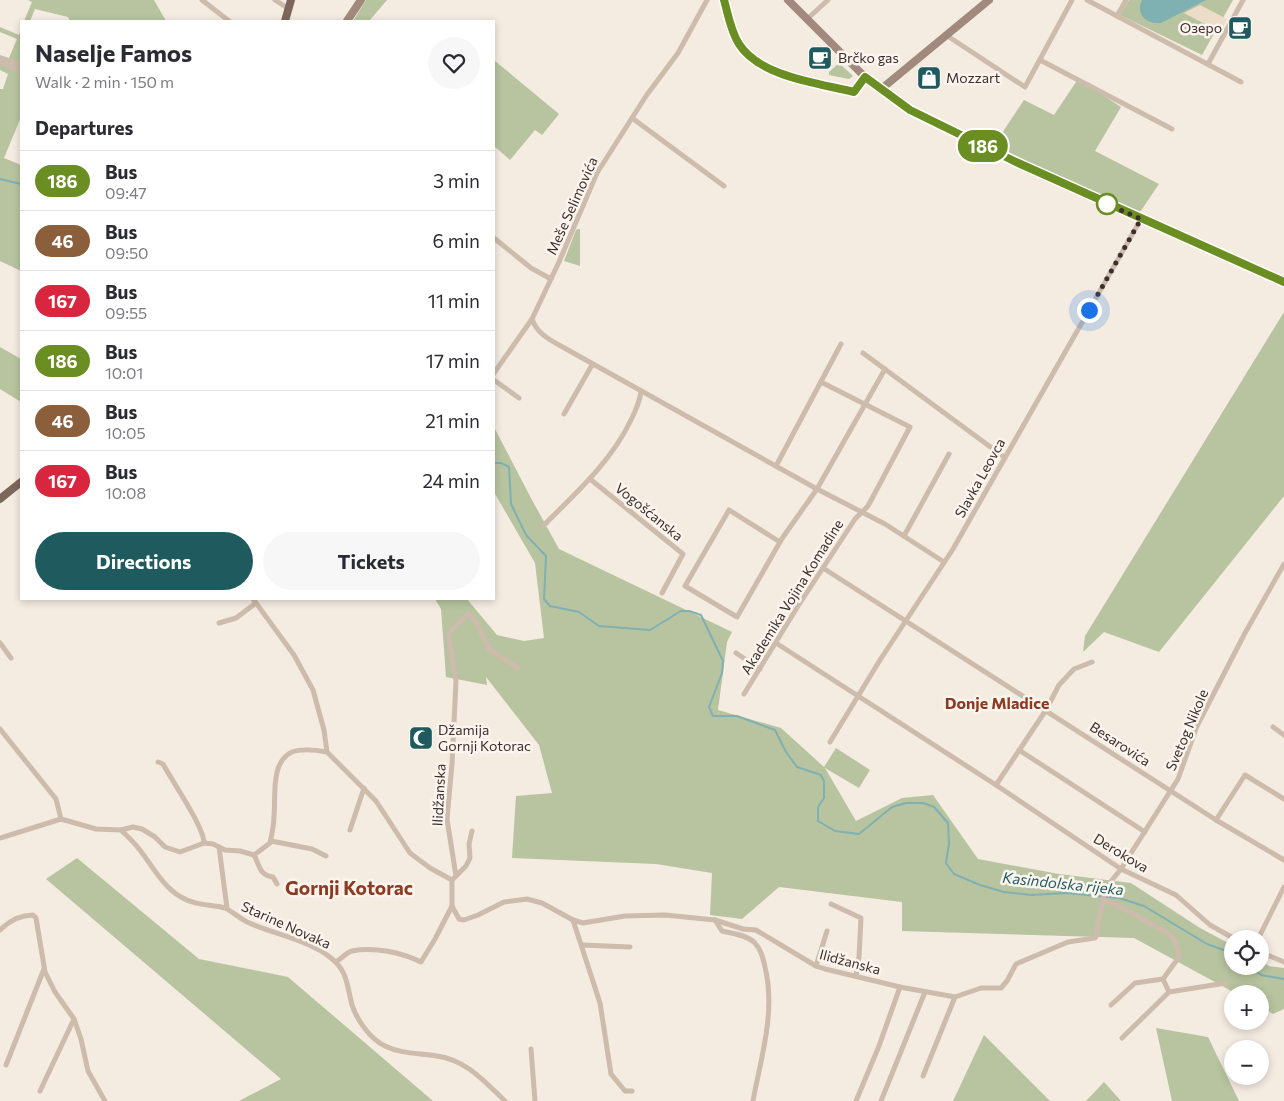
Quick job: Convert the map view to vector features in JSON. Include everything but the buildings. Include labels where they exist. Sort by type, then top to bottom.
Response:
[{"type":"main road","points":[[285,20],[291,0]]},
{"type":"main road","points":[[0,499],[20,483]]},
{"type":"street","points":[[202,0],[228,20]]},
{"type":"street","points":[[276,0],[289,9]]},
{"type":"street","points":[[348,20],[361,0]]},
{"type":"street","name":"Meše Selimovića","points":[[495,372],[532,319],[591,184],[646,96],[678,52],[707,0]]},
{"type":"street","points":[[724,0],[737,42],[760,65],[779,73],[854,92],[865,77]]},
{"type":"street","points":[[788,0],[865,77],[880,90],[910,110],[1016,162],[1284,282]]},
{"type":"street","points":[[806,20],[828,0]]},
{"type":"street","points":[[880,90],[989,0]]},
{"type":"street","points":[[946,35],[1025,87],[1072,0]]},
{"type":"street","points":[[1087,0],[1241,82]]},
{"type":"street","points":[[1117,16],[1126,0]]},
{"type":"street","points":[[1208,64],[1243,0]]},
{"type":"street","points":[[0,60],[20,65]]},
{"type":"street","points":[[0,60],[20,71]]},
{"type":"street","points":[[1040,60],[1172,129]]},
{"type":"street","points":[[632,118],[724,186]]},
{"type":"street","name":"Slavka Leovca","points":[[830,742],[856,696],[953,549],[1141,219]]},
{"type":"street","name":"Meše Selimovića","points":[[495,239],[531,268],[551,279]]},
{"type":"street","points":[[532,319],[543,335],[641,391],[639,404],[627,429],[603,464],[543,526]]},
{"type":"street","points":[[776,466],[841,344]]},
{"type":"street","points":[[863,353],[1004,457]]},
{"type":"street","points":[[564,414],[592,364]]},
{"type":"street","points":[[780,542],[729,510],[685,586],[737,617],[780,542],[817,489],[864,403],[885,369]]},
{"type":"street","points":[[495,381],[519,398]]},
{"type":"street","name":"Akademika Vojina Komadine","points":[[744,694],[824,568],[861,512],[868,506],[910,427],[821,382]]},
{"type":"street","name":"Akademika Vojina Komadine","points":[[641,391],[904,536],[944,562]]},
{"type":"street","points":[[904,536],[949,454]]},
{"type":"street","name":"Vogošćanska","points":[[590,479],[682,554],[662,593]]},
{"type":"street","name":"Svetog Nikole","points":[[1102,899],[1108,885],[1121,870],[1146,832],[1183,768],[1197,726],[1245,633],[1284,564]]},
{"type":"street","name":"Besarovića","points":[[824,568],[1216,820],[1284,860]]},
{"type":"street","points":[[220,623],[236,618],[254,601],[294,655],[314,690],[324,730],[327,752]]},
{"type":"street","name":"Ilidžanska","points":[[377,950],[396,952],[421,962],[452,906],[454,878],[447,819],[456,681],[448,633],[468,614],[476,622],[489,649],[518,668]]},
{"type":"street","points":[[0,643],[11,658]]},
{"type":"street","name":"Derokova","points":[[776,643],[996,785],[1121,870],[1176,896],[1210,926],[1224,934]]},
{"type":"street","points":[[736,653],[760,669]]},
{"type":"street","points":[[996,785],[1046,710],[1059,685],[1074,669],[1092,662]]},
{"type":"street","points":[[1273,727],[1284,734]]},
{"type":"street","points":[[0,729],[56,799],[61,819]]},
{"type":"street","points":[[254,855],[271,841],[277,774],[280,764],[284,758],[294,752],[311,750],[327,752],[364,788],[376,801],[410,853],[430,868],[454,878],[466,866],[470,858],[469,844],[472,831]]},
{"type":"street","points":[[1019,750],[1146,832]]},
{"type":"street","points":[[158,762],[163,764],[198,822],[204,837],[204,843]]},
{"type":"street","points":[[1216,820],[1245,775],[1284,799]]},
{"type":"street","points":[[350,830],[364,788]]},
{"type":"street","points":[[0,838],[61,819],[96,829],[121,830],[133,827],[142,829],[155,837],[165,847],[180,852],[204,843],[213,844],[225,850],[240,851],[254,855]]},
{"type":"street","name":"Starine Novaka","points":[[121,830],[179,896],[192,902],[227,908],[235,916],[248,923],[307,945],[330,956],[336,962],[348,982],[352,1006],[363,1027],[384,1046],[408,1053],[438,1056],[458,1062],[473,1070],[505,1101]]},
{"type":"street","points":[[271,841],[312,850],[326,856]]},
{"type":"street","name":"Starine Novaka","points":[[219,847],[227,908]]},
{"type":"street","points":[[254,855],[262,873],[265,876],[273,877],[277,884]]},
{"type":"street","points":[[1262,930],[1284,886]]},
{"type":"street","name":"Ilidžanska","points":[[452,906],[459,919],[464,920],[504,902],[527,899],[542,903],[573,920],[583,923],[625,916],[665,915],[715,920],[743,929],[756,930],[816,966],[900,987],[955,997],[981,988],[1001,988],[1008,981],[1016,964],[1068,942],[1095,938],[1097,936],[1102,899]]},
{"type":"street","points":[[1102,899],[1162,930],[1174,940],[1179,957],[1163,979],[1135,983],[1111,1005]]},
{"type":"street","points":[[831,904],[861,918],[856,976]]},
{"type":"street","points":[[0,930],[8,922],[20,917],[33,914],[36,918],[44,969],[55,992],[74,1019],[88,1070],[105,1101]]},
{"type":"street","points":[[573,920],[600,1003],[611,1074],[625,1091],[632,1091]]},
{"type":"street","points":[[715,920],[722,930],[747,938],[753,942],[762,957],[768,985],[769,1013],[767,1031],[753,1101]]},
{"type":"street","points":[[816,966],[827,931]]},
{"type":"street","points":[[582,945],[630,947]]},
{"type":"street","name":"Starine Novaka","points":[[336,962],[351,951],[377,950]]},
{"type":"street","points":[[1269,956],[1284,962]]},
{"type":"street","points":[[6,1065],[44,969]]},
{"type":"street","points":[[1163,979],[1169,992]]},
{"type":"street","points":[[1122,1038],[1169,992],[1226,983]]},
{"type":"street","points":[[856,1101],[879,1046],[900,987]]},
{"type":"street","points":[[881,1101],[925,992]]},
{"type":"street","points":[[922,1076],[955,997]]},
{"type":"street","points":[[40,1091],[74,1019]]},
{"type":"street","points":[[531,1049],[535,1101]]},
{"type":"green space","points":[[28,0],[154,0],[165,20],[70,20],[68,17],[35,9],[30,20],[24,20],[32,2]]},
{"type":"green space","points":[[366,0],[387,0],[370,20],[354,20]]},
{"type":"green space","points":[[1129,0],[1233,0],[1202,55],[1120,15]]},
{"type":"green space","points":[[0,27],[19,35],[20,32],[20,119],[4,158],[20,165],[20,271],[0,261],[0,89],[3,89],[8,74],[0,70],[0,55],[9,58],[17,39],[0,32]]},
{"type":"green space","points":[[495,61],[559,114],[542,135],[535,130],[510,160],[495,147]]},
{"type":"green space","points":[[839,63],[853,76],[849,79],[829,75],[829,72]]},
{"type":"green space","points":[[1078,79],[1121,107],[1095,151],[1159,184],[1140,212],[1089,191],[997,147],[1004,130],[1024,100],[1054,115]]},
{"type":"green space","points":[[578,229],[580,229],[580,266],[564,261]]},
{"type":"green space","points":[[1284,312],[1284,496],[1159,652],[1104,632],[1083,652],[1085,636]]},
{"type":"green space","points":[[0,347],[20,358],[20,401],[0,389]]},
{"type":"green space","points":[[495,429],[559,549],[732,632],[727,642],[718,710],[781,728],[824,767],[836,748],[870,770],[859,788],[825,768],[856,821],[902,798],[933,795],[978,859],[1059,874],[1131,883],[1200,928],[1224,941],[1224,975],[1269,975],[1269,966],[1284,968],[1284,1009],[1273,1014],[1269,1012],[1269,985],[1224,985],[1224,987],[1134,938],[902,931],[902,902],[779,887],[742,919],[710,915],[712,873],[656,864],[512,858],[516,796],[552,793],[539,745],[486,677],[487,685],[446,677],[441,609],[436,600],[468,600],[497,635],[524,641],[544,638],[535,563],[495,494]]},
{"type":"green space","points":[[77,858],[199,959],[288,977],[433,1101],[239,1101],[281,1079],[46,879]]},
{"type":"green space","points":[[1156,1028],[1208,1037],[1224,1070],[1224,1085],[1231,1085],[1239,1101],[1172,1101]]},
{"type":"green space","points":[[984,1035],[1050,1101],[953,1101]]},
{"type":"green space","points":[[1104,1082],[1121,1101],[1086,1101]]},
{"type":"shaded area","points":[[1200,5],[1227,19],[1220,32],[1184,13]]},
{"type":"water","points":[[1142,0],[1206,0],[1161,23],[1156,23],[1147,20],[1141,14],[1140,5]]},
{"type":"waterway","name":"Kasindolska rijeka","points":[[0,179],[20,184]]},
{"type":"waterway","name":"Kasindolska rijeka","points":[[495,463],[501,463],[509,467],[511,504],[526,535],[546,556],[544,599],[550,606],[579,612],[599,626],[650,630],[681,611],[689,611],[701,615],[723,661],[722,673],[709,707],[713,716],[737,716],[775,730],[786,752],[797,767],[821,775],[824,781],[824,798],[818,807],[818,821],[835,831],[859,834],[892,807],[906,803],[923,803],[934,807],[948,823],[949,844],[946,863],[954,874],[980,885],[1004,892],[1031,895],[1066,893],[1119,898],[1144,906],[1207,944],[1224,950]]},
{"type":"waterway","name":"Kasindolska rijeka","points":[[1261,975],[1284,979]]},
{"type":"bus line","name":"186","points":[[724,0],[740,46],[756,63],[769,70],[854,92],[865,77],[880,90],[910,110],[955,133],[1130,214],[1284,282]]},
{"type":"place","name":"Озеро","points":[[1240,28]]},
{"type":"place","name":"Brčko gas","points":[[820,58]]},
{"type":"place","name":"Mozzart","points":[[929,78]]},
{"type":"place","name":"Džamija Gornji Kotorac","points":[[421,738]]},
{"type":"district","name":"Donje Mladice","points":[[997,703]]},
{"type":"district","name":"Gornji Kotorac","points":[[349,888]]},
{"type":"route","points":[[1089,310],[1141,219],[1107,204]]}]
